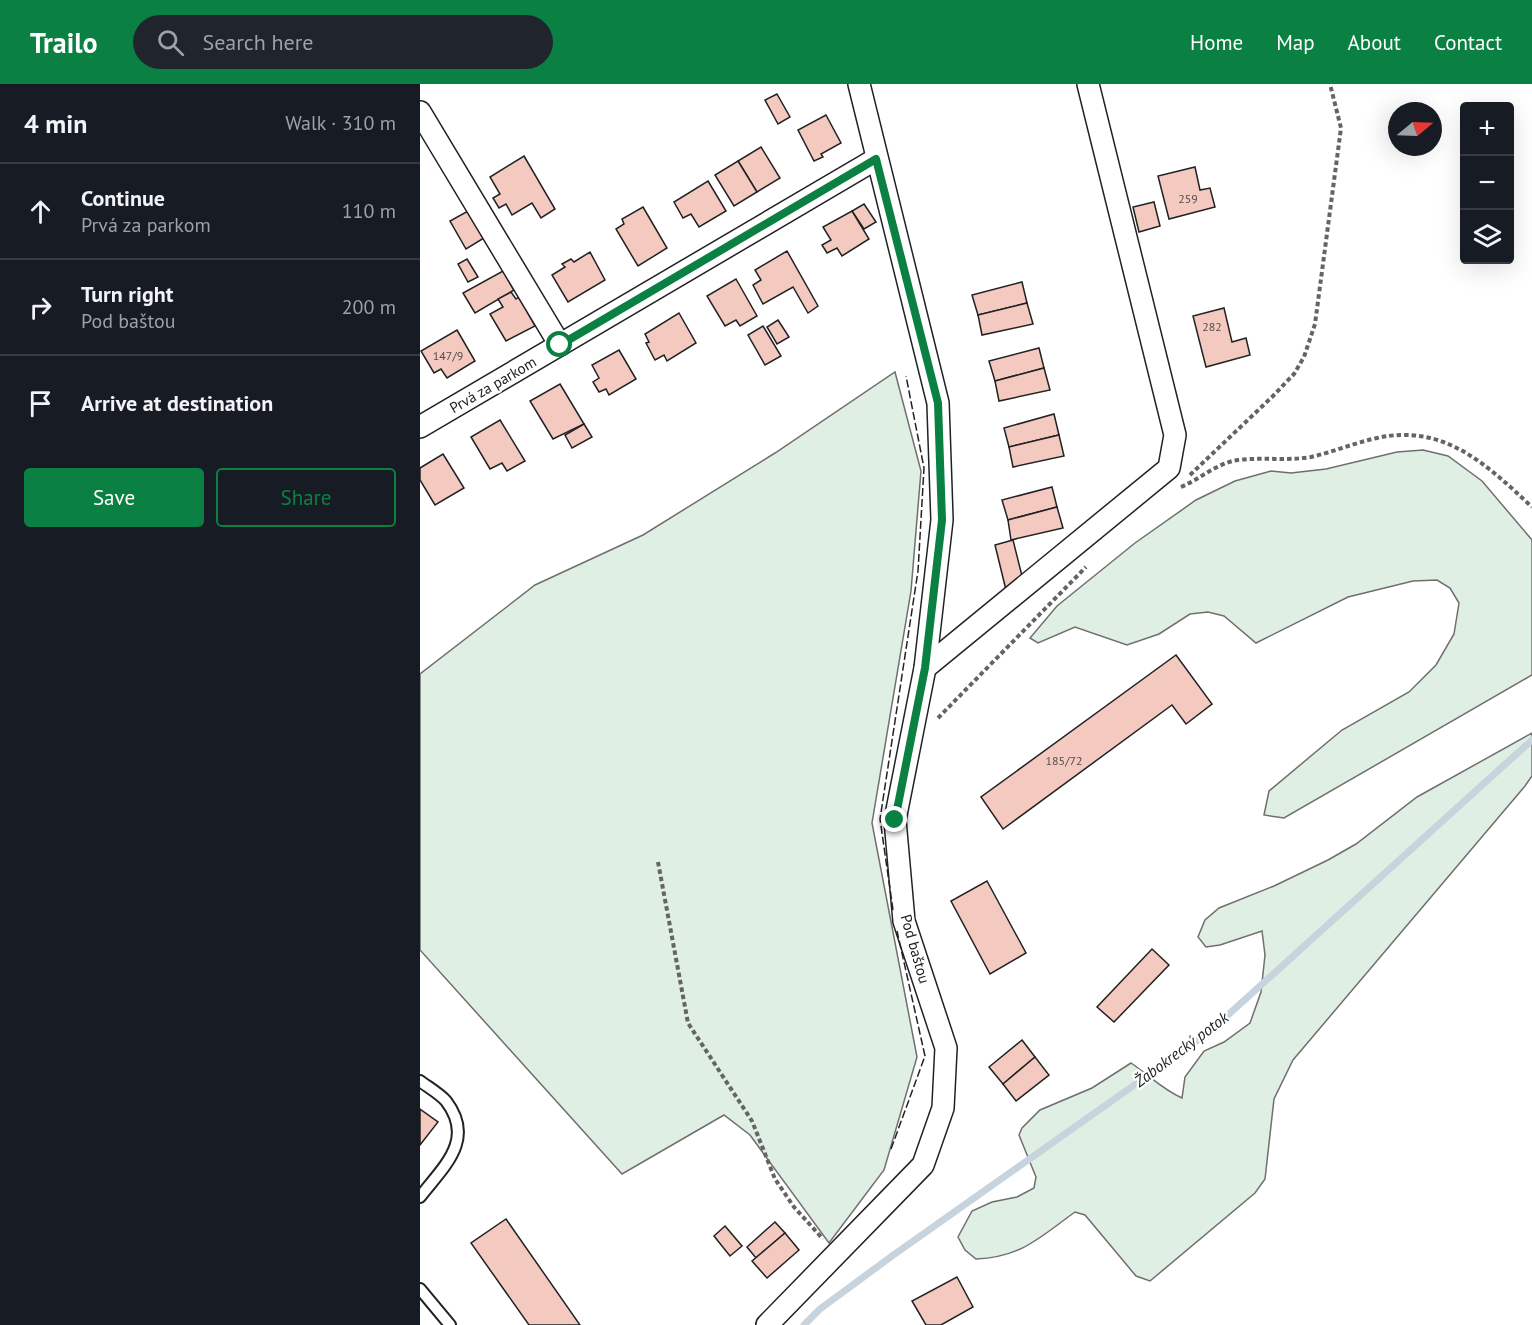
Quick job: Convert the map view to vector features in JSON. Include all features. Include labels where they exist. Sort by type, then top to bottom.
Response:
[{"type":"street","name":"Pod baštou","points":[[767,1325],[923,1165],[943,1108],[946,1048],[904,921],[895,820],[925,668],[942,520],[938,403],[859,84]]},
{"type":"street","points":[[925,668],[1169,468],[1175,435],[1088,84]]},
{"type":"street","points":[[420,112],[560,345]]},
{"type":"street","name":"Prvá za parkom","points":[[420,428],[876,159]]},
{"type":"lane","points":[[420,1081],[446,1101],[458,1127],[457,1149],[420,1197]]},
{"type":"lane","points":[[420,1289],[450,1325]]},
{"type":"path","points":[[1330,84],[1341,128],[1315,324],[1304,357],[1294,374],[1273,396],[1174,490],[1202,478],[1214,468],[1237,460],[1290,461],[1379,437],[1411,436],[1449,442],[1497,475],[1532,507]]},
{"type":"path","points":[[937,719],[1094,560]]},
{"type":"path","points":[[658,862],[688,1023],[752,1121],[775,1179],[794,1207],[836,1253]]},
{"type":"green space","points":[[895,372],[921,471],[911,591],[872,823],[917,1057],[884,1170],[829,1243],[750,1135],[724,1115],[622,1174],[420,950],[420,674],[535,585],[643,535],[775,453]]},
{"type":"green space","points":[[1423,450],[1448,456],[1482,481],[1532,540],[1532,675],[1284,818],[1264,815],[1269,791],[1342,730],[1409,692],[1436,665],[1454,634],[1459,603],[1450,588],[1437,580],[1413,581],[1348,597],[1256,643],[1224,616],[1208,612],[1190,614],[1159,634],[1127,645],[1075,627],[1038,643],[1030,638],[1057,606],[1135,543],[1196,500],[1235,481],[1271,471],[1291,473],[1326,469],[1397,452]]},
{"type":"green space","points":[[1532,733],[1532,776],[1525,786],[1293,1060],[1274,1099],[1265,1179],[1255,1193],[1150,1281],[1136,1276],[1085,1215],[1075,1212],[1018,1250],[976,1259],[965,1250],[958,1237],[972,1211],[992,1202],[1017,1197],[1034,1188],[1036,1177],[1019,1135],[1022,1128],[1040,1110],[1092,1088],[1131,1063],[1162,1087],[1182,1098],[1185,1077],[1204,1051],[1224,1042],[1250,1023],[1261,992],[1265,955],[1262,931],[1220,945],[1206,947],[1198,937],[1205,920],[1219,908],[1274,886],[1356,844],[1417,797]]},
{"type":"building","points":[[777,94],[790,117],[778,124],[765,100]]},
{"type":"building","points":[[826,115],[841,143],[821,154],[823,157],[814,161],[798,130]]},
{"type":"building","points":[[761,147],[780,178],[757,192],[738,161]]},
{"type":"building","points":[[524,156],[555,209],[541,218],[532,203],[512,215],[506,204],[499,208],[493,198],[500,194],[490,177]]},
{"type":"building","points":[[738,161],[757,192],[734,206],[715,175]]},
{"type":"building","points":[[1195,167],[1200,190],[1210,188],[1215,207],[1169,219],[1158,176]]},
{"type":"building","points":[[708,181],[726,211],[699,227],[691,214],[683,218],[674,202]]},
{"type":"building","points":[[1154,202],[1160,226],[1139,232],[1133,207]]},
{"type":"building","points":[[864,204],[876,222],[864,229],[852,211]]},
{"type":"building","points":[[643,207],[667,248],[638,266],[616,229],[624,224],[622,219]]},
{"type":"building","points":[[468,211],[484,238],[466,249],[450,221]]},
{"type":"building","points":[[852,211],[869,239],[842,256],[837,248],[827,253],[822,245],[831,240],[823,227]]},
{"type":"building","points":[[787,251],[818,306],[808,313],[793,287],[763,304],[753,285],[761,280],[755,270]]},
{"type":"building","points":[[590,252],[605,280],[568,302],[552,275],[565,267],[562,264],[571,259],[574,262]]},
{"type":"building","points":[[467,259],[478,277],[468,282],[458,264]]},
{"type":"building","points":[[503,271],[514,290],[475,313],[463,293]]},
{"type":"building","points":[[736,279],[757,316],[740,326],[736,320],[725,326],[707,296]]},
{"type":"building","points":[[1022,282],[1027,303],[978,315],[972,295]]},
{"type":"building","points":[[511,292],[516,299],[519,297],[535,326],[506,341],[490,314],[503,307],[498,299]]},
{"type":"building","points":[[1027,303],[1033,324],[982,335],[978,315]]},
{"type":"building","points":[[1224,308],[1232,342],[1246,338],[1250,355],[1206,367],[1193,316]]},
{"type":"building","points":[[679,313],[696,343],[667,361],[664,355],[655,360],[646,343],[649,342],[645,334]]},
{"type":"building","points":[[778,320],[789,337],[777,344],[767,327]]},
{"type":"building","points":[[763,326],[781,356],[765,365],[748,335]]},
{"type":"building","points":[[457,330],[475,361],[447,378],[441,369],[434,373],[421,351]]},
{"type":"building","points":[[1039,348],[1044,368],[995,381],[989,361]]},
{"type":"building","points":[[619,350],[636,379],[609,395],[606,389],[599,392],[593,382],[599,378],[592,365]]},
{"type":"building","points":[[1044,368],[1050,390],[999,401],[995,381]]},
{"type":"building","points":[[560,384],[584,424],[553,439],[530,401]]},
{"type":"building","points":[[1054,414],[1059,435],[1009,447],[1004,428]]},
{"type":"building","points":[[500,420],[525,461],[507,471],[502,463],[490,469],[471,437]]},
{"type":"building","points":[[584,424],[592,437],[572,448],[565,435]]},
{"type":"building","points":[[1059,435],[1064,456],[1013,467],[1009,447]]},
{"type":"building","points":[[443,454],[464,488],[435,505],[420,480],[420,468]]},
{"type":"building","points":[[1052,487],[1057,507],[1008,520],[1002,500]]},
{"type":"building","points":[[1057,507],[1063,528],[1011,540],[1008,520]]},
{"type":"building","points":[[1013,540],[1022,576],[1006,590],[995,545]]},
{"type":"building","points":[[1176,655],[1212,704],[1186,724],[1172,705],[1003,829],[981,797]]},
{"type":"building","points":[[987,881],[1026,953],[990,974],[951,901]]},
{"type":"building","points":[[1152,949],[1169,965],[1114,1022],[1097,1007]]},
{"type":"building","points":[[1022,1040],[1035,1057],[1003,1084],[989,1067]]},
{"type":"building","points":[[1035,1057],[1049,1075],[1016,1101],[1003,1084]]},
{"type":"building","points":[[420,1109],[438,1122],[420,1145]]},
{"type":"building","points":[[506,1219],[580,1325],[529,1325],[471,1243]]},
{"type":"building","points":[[775,1222],[785,1233],[756,1258],[747,1247]]},
{"type":"building","points":[[725,1226],[742,1246],[730,1256],[714,1236]]},
{"type":"building","points":[[785,1233],[799,1250],[767,1278],[752,1261]]},
{"type":"building","points":[[957,1277],[973,1307],[941,1325],[926,1325],[912,1301]]},
{"type":"waterway","name":"Žabokrecký potok","points":[[804,1325],[820,1309],[892,1256],[1208,1033],[1532,740]]},
{"type":"fence","points":[[893,910],[880,819],[918,571],[924,468],[906,376]]},
{"type":"fence","points":[[891,1149],[925,1056],[897,931]]},
{"type":"route","points":[[560,345],[876,159],[938,403],[942,520],[925,668],[912,744],[895,820]]}]
